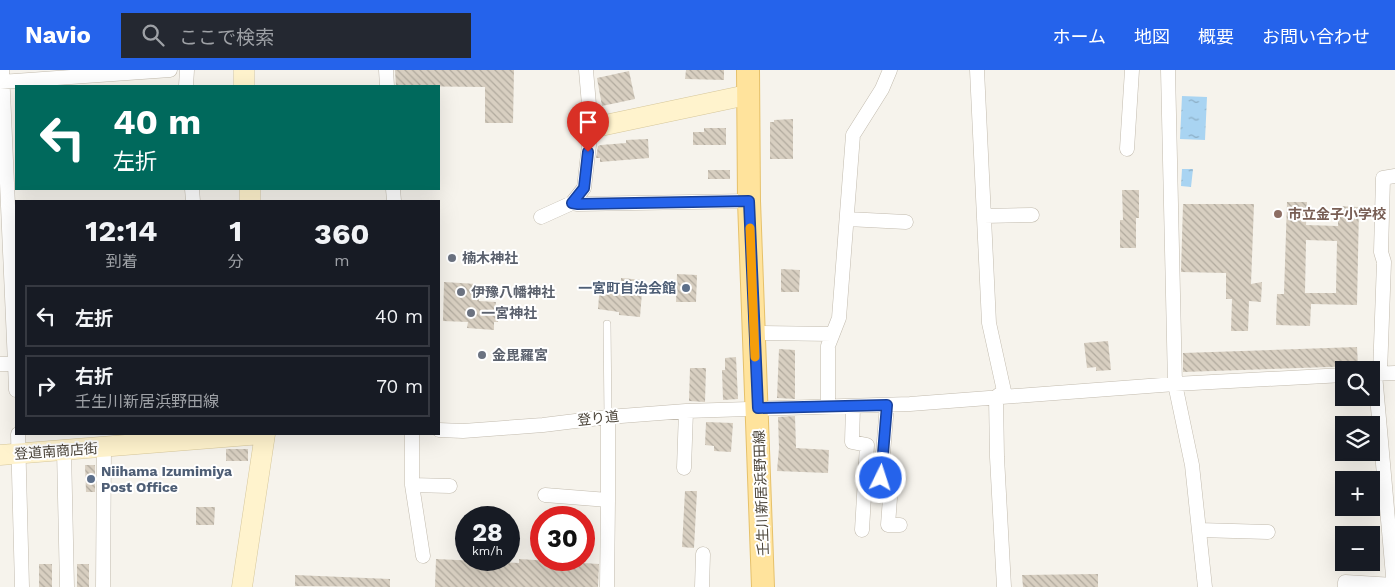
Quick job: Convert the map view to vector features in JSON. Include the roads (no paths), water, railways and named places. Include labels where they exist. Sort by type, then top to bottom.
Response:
[{"type":"main road","name":"壬生川新居浜野田線","points":[[748,70],[749,201],[763,587]]},
{"type":"street","points":[[0,364],[15,364],[14,283],[4,196],[2,78],[84,82],[170,70]]},
{"type":"street","points":[[186,85],[187,70]]},
{"type":"street","points":[[244,70],[244,85]]},
{"type":"street","points":[[386,70],[386,85]]},
{"type":"street","points":[[541,217],[572,203],[584,188],[592,128],[586,70]]},
{"type":"street","points":[[828,406],[828,346],[839,318],[853,135],[882,89],[890,70]]},
{"type":"street","points":[[977,70],[989,323],[1004,391],[996,397],[1004,587]]},
{"type":"street","points":[[1127,149],[1132,70]]},
{"type":"street","points":[[1168,70],[1175,384],[1192,465],[1205,587]]},
{"type":"street","points":[[592,128],[747,95]]},
{"type":"street","points":[[1376,361],[1384,262],[1381,252],[1383,178],[1395,176]]},
{"type":"street","points":[[572,203],[749,201]]},
{"type":"street","points":[[984,216],[1032,215]]},
{"type":"street","points":[[847,219],[906,222]]},
{"type":"street","points":[[754,333],[832,334]]},
{"type":"street","points":[[1380,374],[1395,373]]},
{"type":"street","name":"登り道","points":[[440,430],[463,431],[543,425],[608,416],[686,411],[887,405],[1175,384],[1335,375]]},
{"type":"street","points":[[887,405],[881,478],[890,498],[888,525],[900,525]]},
{"type":"street","points":[[853,406],[852,442],[867,445],[862,530]]},
{"type":"street","points":[[1345,587],[1345,582],[1394,586],[1392,524],[1379,406]]},
{"type":"street","points":[[684,468],[686,411]]},
{"type":"street","points":[[607,587],[608,416]]},
{"type":"street","points":[[18,435],[10,454],[22,587]]},
{"type":"street","name":"登道南商店街","points":[[10,454],[104,447],[156,438],[236,435]]},
{"type":"street","points":[[242,587],[263,435]]},
{"type":"street","points":[[412,435],[412,485],[424,556]]},
{"type":"street","points":[[103,587],[104,447]]},
{"type":"street","points":[[64,450],[67,587]]},
{"type":"street","points":[[412,485],[450,486]]},
{"type":"street","points":[[545,495],[608,500]]},
{"type":"street","points":[[1199,530],[1268,532]]},
{"type":"street","points":[[702,587],[703,554]]},
{"type":"lane","points":[[607,324],[608,416]]},
{"type":"water","points":[[1182,96],[1207,97],[1205,140],[1180,139]]},
{"type":"water","points":[[1182,169],[1193,169],[1191,187],[1181,186]]},
{"type":"place","name":"市立金子小学校","points":[[1278,214]]},
{"type":"place","name":"楠木神社","points":[[452,258]]},
{"type":"place","name":"一宮町自治会館","points":[[686,288]]},
{"type":"place","name":"伊豫八幡神社","points":[[461,292]]},
{"type":"place","name":"一宮神社","points":[[471,313]]},
{"type":"place","name":"金毘羅宮","points":[[482,355]]},
{"type":"place","name":"Niihama Izumimiya Post Office","points":[[91,479]]}]
